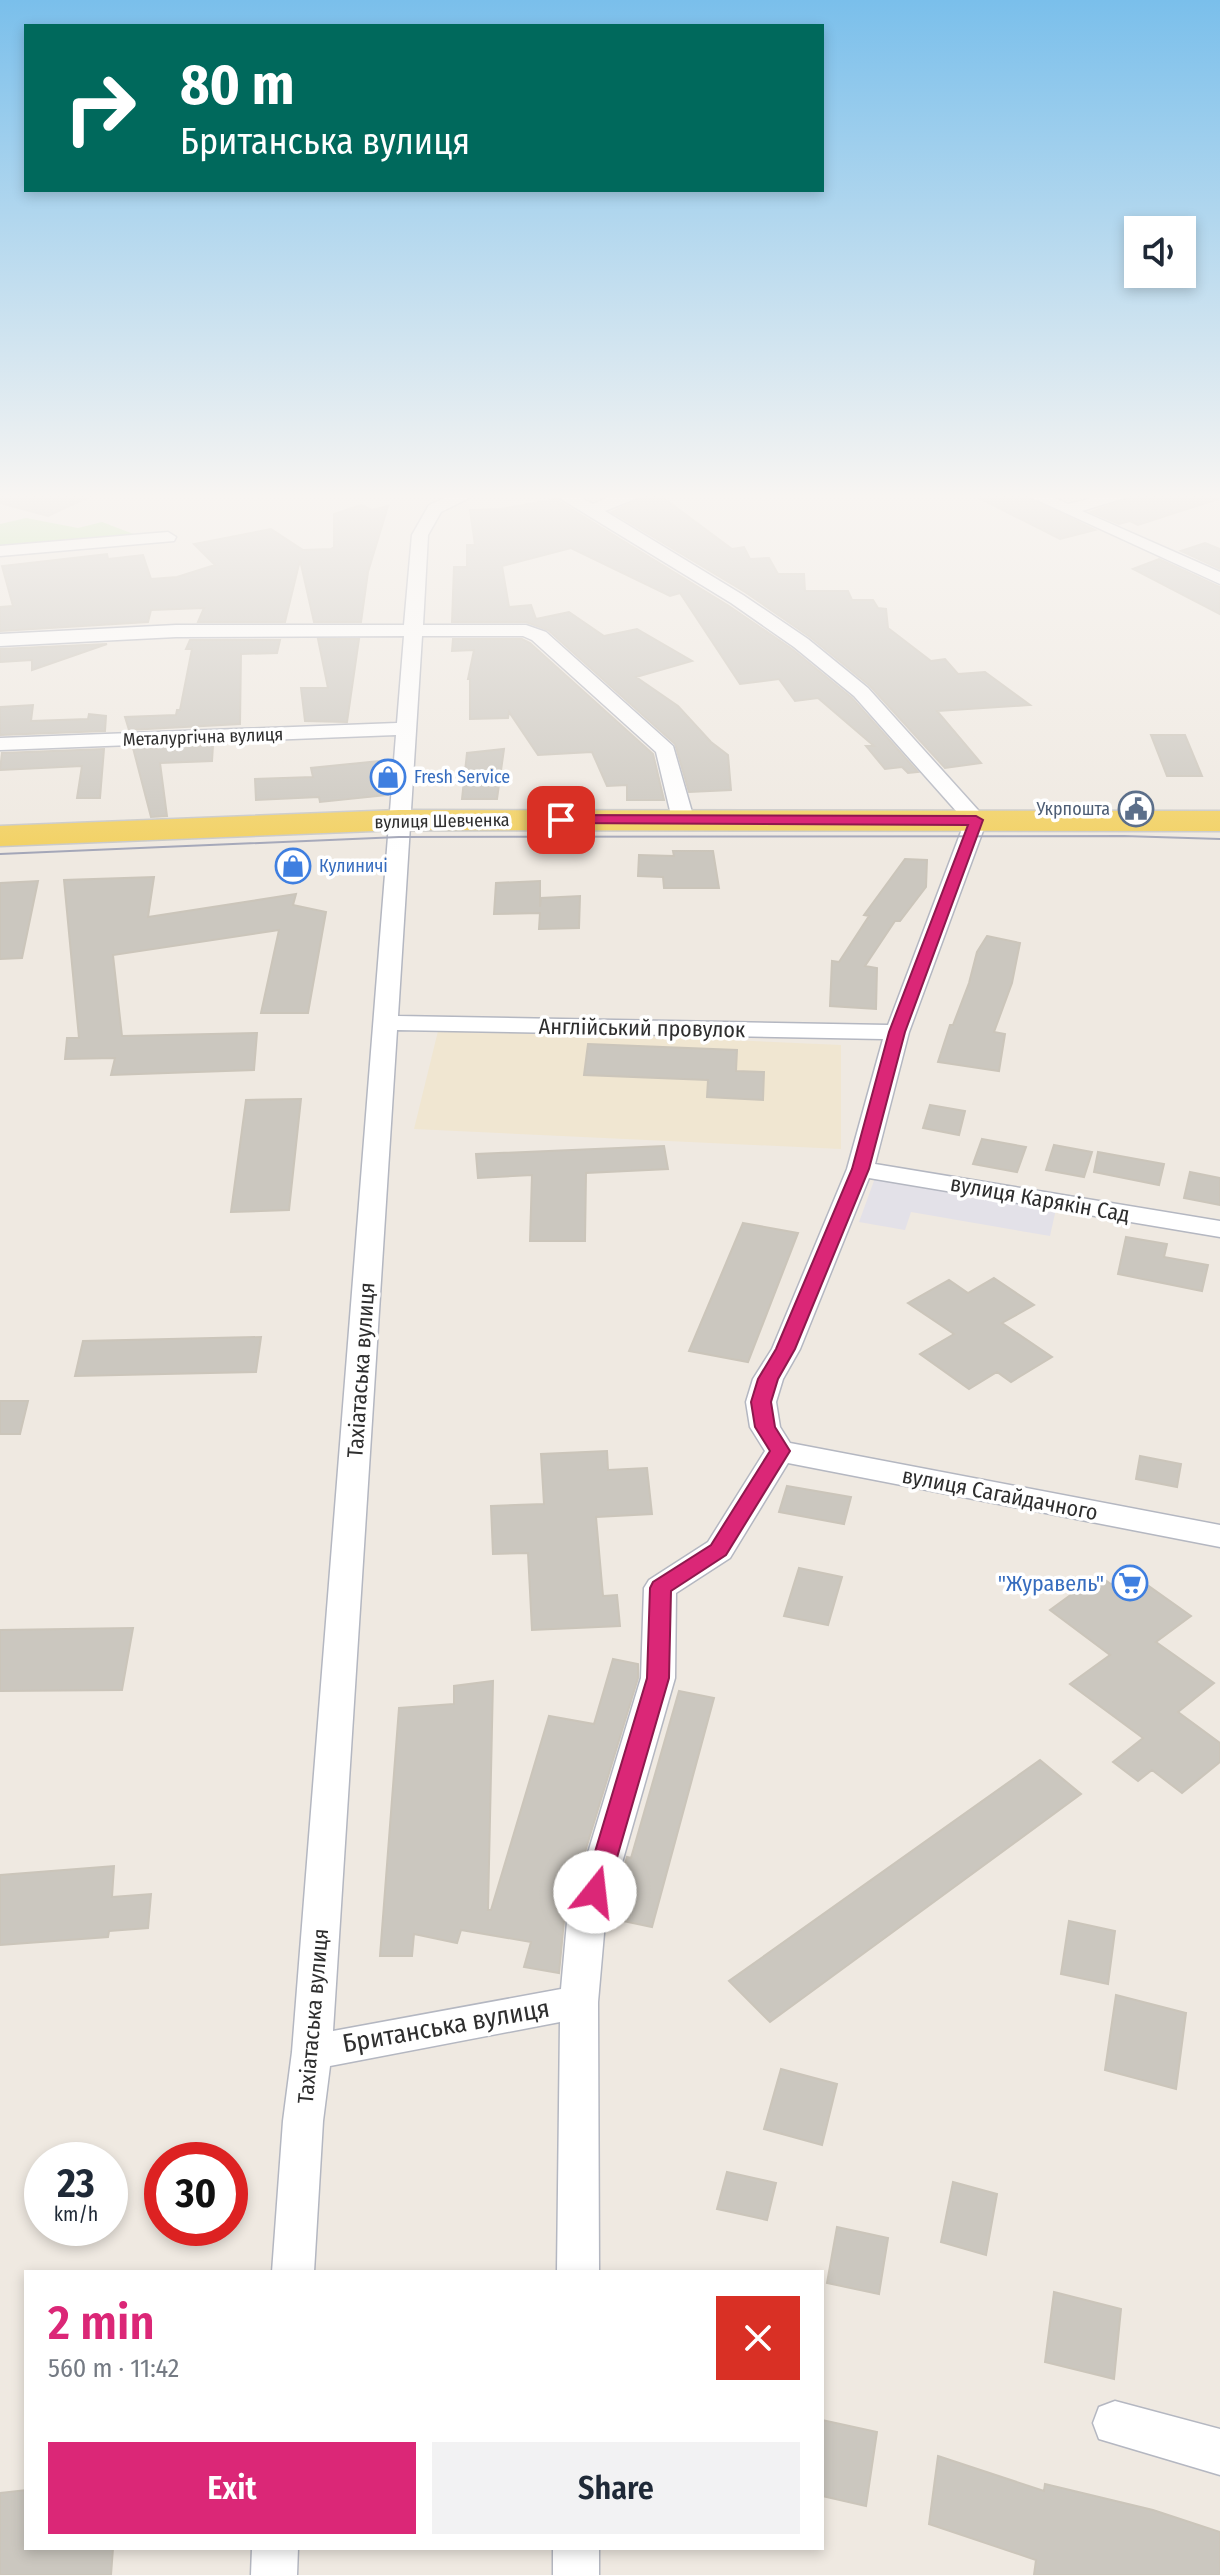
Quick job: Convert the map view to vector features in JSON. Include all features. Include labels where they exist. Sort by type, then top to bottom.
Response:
[{"type":"main road","name":"вулиця Шевченка","points":[[0,836],[399,820],[1220,821]]},
{"type":"street","name":"Тахіатаська вулиця","points":[[293,2270],[303,2121],[312,2052],[414,614]]},
{"type":"street","points":[[759,614],[801,643],[861,692],[976,820],[897,1032],[860,1169],[786,1349],[768,1379],[761,1402],[765,1427],[780,1451]]},
{"type":"street","points":[[0,640],[176,631],[506,627],[526,630],[539,636],[666,750],[683,819]]},
{"type":"street","name":"Металургічна вулиця","points":[[0,744],[405,729]]},
{"type":"street","name":"Англійський провулок","points":[[386,1023],[897,1032]]},
{"type":"street","name":"вулиця Карякін Сад","points":[[860,1169],[1220,1229]]},
{"type":"street","name":"Британська вулиця","points":[[578,2270],[579,2002],[586,1922],[658,1678],[660,1588],[719,1550],[780,1451]]},
{"type":"street","name":"вулиця Сагайдачного","points":[[780,1451],[1220,1536]]},
{"type":"street","name":"Британська вулиця","points":[[312,2052],[579,2002]]},
{"type":"street","points":[[1115,2423],[1220,2452]]},
{"type":"street","points":[[274,2575],[275,2550]]},
{"type":"street","points":[[576,2550],[576,2575]]},
{"type":"shaded area","points":[[439,1027],[841,1045],[841,1149],[414,1129]]},
{"type":"shaded area","points":[[875,1178],[1056,1209],[1050,1236],[911,1212],[905,1230],[859,1222]]},
{"type":"building","points":[[0,614],[150,614],[148,622],[0,631]]},
{"type":"building","points":[[201,614],[287,614],[285,622],[198,622]]},
{"type":"building","points":[[312,614],[362,614],[361,622],[314,622]]},
{"type":"building","points":[[452,614],[534,614],[536,619],[572,614],[604,636],[637,629],[692,661],[636,677],[678,706],[711,742],[728,755],[731,790],[689,792],[675,744],[548,630],[526,622],[452,622]]},
{"type":"building","points":[[694,614],[741,614],[792,649],[852,698],[918,772],[908,773],[902,767],[885,769],[866,746],[874,746],[818,698],[795,701],[779,679],[740,684]]},
{"type":"building","points":[[777,614],[887,614],[888,628],[931,661],[945,659],[958,674],[985,672],[1030,705],[937,711],[981,763],[945,768],[870,686]]},
{"type":"building","points":[[318,639],[359,639],[347,722],[305,721],[301,688],[328,688]]},
{"type":"building","points":[[453,639],[522,639],[530,643],[653,754],[664,800],[627,800],[627,785],[607,786],[592,752],[538,755],[509,712],[508,718],[470,719],[468,679],[474,650],[452,651]]},
{"type":"building","points":[[190,640],[280,640],[277,653],[241,654],[240,724],[129,730],[125,717],[176,715],[180,710],[192,649],[186,649]]},
{"type":"building","points":[[107,644],[32,670],[32,660],[0,662],[0,649]]},
{"type":"building","points":[[33,705],[31,721],[88,719],[89,714],[106,716],[105,731],[0,735],[0,707]]},
{"type":"building","points":[[1151,735],[1185,735],[1202,776],[1167,776]]},
{"type":"building","points":[[213,745],[212,761],[160,763],[167,816],[151,817],[133,748]]},
{"type":"building","points":[[104,749],[100,798],[77,798],[82,766],[0,770],[2,753]]},
{"type":"building","points":[[504,749],[497,799],[462,799],[467,753]]},
{"type":"building","points":[[379,761],[388,795],[320,802],[319,797],[256,800],[255,779],[313,777],[311,768]]},
{"type":"building","points":[[673,851],[713,851],[719,888],[664,888],[663,877],[638,876],[639,855],[674,856]]},
{"type":"building","points":[[905,859],[927,860],[926,887],[900,921],[895,921],[865,966],[877,968],[876,1009],[830,1006],[832,961],[839,962],[869,916],[864,915]]},
{"type":"building","points":[[154,877],[148,917],[296,894],[293,905],[326,912],[308,1013],[261,1013],[279,930],[113,955],[122,1036],[257,1033],[254,1070],[111,1075],[115,1058],[65,1059],[67,1038],[79,1038],[64,880]]},
{"type":"building","points":[[38,881],[22,958],[0,959],[0,883]]},
{"type":"building","points":[[540,881],[540,907],[541,898],[580,896],[579,928],[539,929],[540,913],[494,914],[496,883]]},
{"type":"building","points":[[987,936],[1020,943],[1012,983],[994,1032],[1005,1034],[999,1071],[938,1062],[969,983],[977,952]]},
{"type":"building","points":[[588,1044],[737,1050],[736,1071],[764,1072],[763,1100],[707,1097],[708,1080],[584,1075]]},
{"type":"building","points":[[301,1099],[289,1210],[231,1212],[246,1100]]},
{"type":"building","points":[[930,1105],[965,1111],[959,1135],[923,1128]]},
{"type":"building","points":[[982,1139],[1026,1147],[1017,1172],[973,1164]]},
{"type":"building","points":[[1054,1145],[1092,1152],[1084,1177],[1046,1170]]},
{"type":"building","points":[[664,1146],[668,1169],[586,1173],[585,1241],[530,1241],[532,1175],[478,1178],[476,1154]]},
{"type":"building","points":[[1098,1152],[1164,1164],[1159,1185],[1094,1172]]},
{"type":"building","points":[[1190,1172],[1220,1178],[1220,1205],[1184,1198]]},
{"type":"building","points":[[743,1223],[798,1233],[748,1362],[689,1351]]},
{"type":"building","points":[[1126,1237],[1167,1244],[1164,1257],[1208,1265],[1202,1291],[1118,1274]]},
{"type":"building","points":[[994,1278],[1034,1305],[1002,1323],[1052,1357],[1011,1382],[997,1372],[969,1389],[920,1354],[954,1334],[908,1303],[949,1280],[968,1293]]},
{"type":"building","points":[[261,1337],[256,1372],[75,1376],[83,1341]]},
{"type":"building","points":[[0,1401],[28,1401],[20,1434],[0,1434]]},
{"type":"building","points":[[607,1451],[608,1470],[647,1468],[652,1514],[596,1517],[603,1596],[617,1595],[620,1626],[532,1630],[528,1553],[493,1554],[491,1506],[544,1504],[541,1454]]},
{"type":"building","points":[[1140,1456],[1181,1464],[1177,1487],[1136,1479]]},
{"type":"building","points":[[787,1486],[851,1497],[844,1524],[779,1512]]},
{"type":"building","points":[[799,1568],[842,1577],[828,1625],[784,1616]]},
{"type":"building","points":[[1098,1575],[1118,1589],[1136,1577],[1191,1616],[1156,1642],[1214,1683],[1178,1712],[1220,1743],[1220,1762],[1182,1793],[1152,1770],[1138,1781],[1113,1762],[1143,1738],[1070,1684],[1110,1655],[1050,1610]]},
{"type":"building","points":[[133,1628],[122,1690],[0,1691],[0,1630]]},
{"type":"building","points":[[613,1659],[638,1664],[638,1678],[564,1921],[559,1973],[524,1967],[531,1942],[461,1930],[457,1943],[414,1934],[412,1956],[380,1956],[399,1708],[454,1704],[454,1686],[493,1681],[488,1910],[491,1910],[549,1716],[594,1724]]},
{"type":"building","points":[[679,1691],[714,1698],[652,1927],[609,1918],[627,1857],[631,1858]]},
{"type":"building","points":[[1040,1760],[1081,1794],[770,2022],[729,1981]]},
{"type":"building","points":[[114,1866],[112,1897],[151,1894],[148,1928],[109,1931],[108,1937],[0,1945],[0,1875]]},
{"type":"building","points":[[1069,1921],[1115,1931],[1108,1984],[1061,1974]]},
{"type":"building","points":[[1116,1995],[1186,2013],[1176,2089],[1105,2070]]},
{"type":"building","points":[[781,2069],[837,2084],[822,2145],[764,2129]]},
{"type":"building","points":[[727,2172],[776,2183],[767,2220],[717,2209]]},
{"type":"building","points":[[953,2182],[997,2194],[986,2255],[941,2242]]},
{"type":"building","points":[[837,2227],[888,2238],[879,2294],[827,2283]]},
{"type":"building","points":[[1054,2292],[1121,2309],[1114,2379],[1045,2362]]},
{"type":"building","points":[[824,2420],[877,2432],[866,2506],[824,2496]]},
{"type":"building","points":[[938,2456],[1044,2491],[1045,2484],[1153,2510],[1220,2532],[1220,2575],[1034,2575],[1036,2560],[929,2524]]},
{"type":"building","points":[[24,2490],[24,2550],[113,2550],[111,2575],[0,2575],[0,2493]]},
{"type":"tram line","points":[[0,854],[399,837],[1124,836],[1220,839]]},
{"type":"place","name":"Fresh Service","points":[[388,777]]},
{"type":"place","name":"Укрпошта","points":[[1136,809]]},
{"type":"place","name":"Кулиничі","points":[[293,866]]},
{"type":"place","name":"\"Журавель\"","points":[[1130,1583]]},
{"type":"route","points":[[561,820],[976,820],[897,1032],[860,1169],[786,1349],[768,1379],[761,1402],[765,1427],[780,1451],[719,1550],[660,1588],[658,1678],[595,1892]]}]
